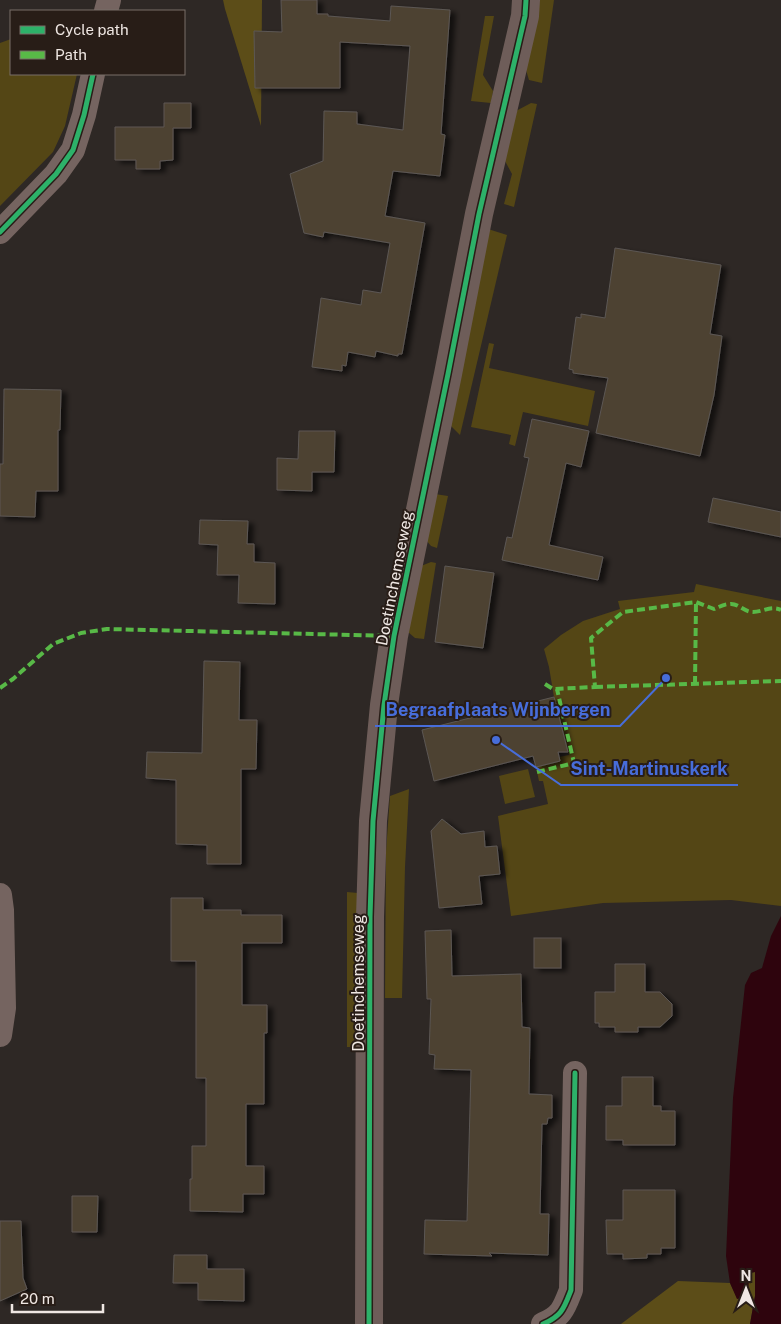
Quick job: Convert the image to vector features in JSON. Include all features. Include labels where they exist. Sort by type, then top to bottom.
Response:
[{"type":"street","name":"Doetinchemseweg","points":[[386,1324],[369,1324],[370,917],[374,822],[384,705],[394,636],[480,214],[525,16],[526,0]]},
{"type":"street","points":[[0,232],[56,174],[73,150],[84,115],[93,75]]},
{"type":"street","points":[[0,895],[4,1008],[0,1035]]},
{"type":"street","points":[[543,1324],[554,1319],[564,1309],[571,1290],[575,1073]]},
{"type":"shaded area","points":[[223,0],[262,0],[261,126],[225,9]]},
{"type":"shaded area","points":[[538,0],[554,0],[542,83],[529,80],[526,70]]},
{"type":"shaded area","points":[[485,16],[494,16],[483,75],[493,91],[491,103],[471,101]]},
{"type":"shaded area","points":[[10,39],[10,75],[77,75],[65,126],[53,152],[0,206],[0,43]]},
{"type":"shaded area","points":[[531,103],[537,104],[514,207],[504,204],[512,174],[505,161],[516,111]]},
{"type":"shaded area","points":[[488,229],[507,235],[460,435],[450,425]]},
{"type":"shaded area","points":[[489,343],[494,344],[489,368],[595,391],[588,426],[523,412],[515,446],[509,444],[511,435],[471,427]]},
{"type":"shaded area","points":[[435,494],[448,496],[437,548],[431,546],[426,540]]},
{"type":"shaded area","points":[[431,562],[436,563],[424,639],[415,638],[408,632],[421,566]]},
{"type":"shaded area","points":[[696,584],[781,601],[781,906],[731,900],[603,903],[511,916],[498,816],[548,804],[543,781],[539,781],[536,767],[559,761],[559,757],[569,755],[544,649],[583,621],[620,609],[618,601],[694,592]]},
{"type":"shaded area","points":[[528,769],[535,797],[505,804],[499,776]]},
{"type":"shaded area","points":[[409,789],[402,998],[385,998],[386,852],[390,796]]},
{"type":"shaded area","points":[[347,892],[358,893],[357,1047],[347,1047]]},
{"type":"shaded area","points":[[781,916],[781,1324],[750,1324],[755,1296],[755,1272],[750,1273],[747,1297],[737,1299],[730,1283],[726,1256],[733,1098],[745,985],[751,973],[762,968],[771,936]]},
{"type":"shaded area","points":[[755,1272],[755,1296],[750,1324],[621,1324],[678,1281],[730,1283],[737,1298],[750,1273]]},
{"type":"building","points":[[281,0],[317,0],[317,14],[390,21],[391,6],[450,10],[441,134],[445,135],[440,176],[393,171],[385,216],[425,223],[402,354],[398,354],[398,356],[376,351],[375,357],[348,352],[346,366],[342,365],[342,371],[312,367],[321,298],[361,305],[363,290],[381,293],[390,243],[324,232],[323,237],[304,233],[290,174],[323,161],[324,111],[357,112],[357,124],[403,130],[410,46],[340,42],[340,88],[255,88],[254,31],[282,32]]},
{"type":"building","points":[[164,103],[191,103],[191,128],[173,128],[173,160],[160,161],[160,169],[136,169],[136,160],[115,160],[115,127],[164,127]]},
{"type":"building","points":[[615,248],[721,265],[710,334],[722,336],[714,395],[700,456],[596,433],[608,378],[573,373],[573,370],[569,369],[576,317],[581,318],[581,314],[605,318]]},
{"type":"building","points":[[4,389],[61,390],[60,430],[58,430],[58,491],[36,491],[35,517],[0,516],[0,464],[3,464]]},
{"type":"building","points":[[532,419],[589,431],[581,467],[566,463],[549,545],[603,557],[598,580],[502,560],[507,537],[512,538],[529,458],[524,457]]},
{"type":"building","points":[[299,431],[335,431],[334,472],[312,472],[312,491],[277,490],[277,458],[298,459]]},
{"type":"building","points":[[713,498],[781,512],[781,537],[708,522]]},
{"type":"building","points":[[200,520],[248,521],[247,544],[254,544],[254,562],[275,563],[275,604],[238,603],[239,575],[217,575],[218,545],[199,544]]},
{"type":"building","points":[[445,566],[494,573],[483,648],[435,642]]},
{"type":"building","points":[[204,661],[240,662],[239,720],[257,720],[256,769],[241,769],[241,864],[207,864],[207,845],[176,844],[176,780],[146,778],[147,752],[202,753]]},
{"type":"building","points":[[554,697],[568,752],[558,752],[560,761],[536,767],[533,756],[434,781],[422,730]]},
{"type":"building","points":[[442,819],[461,834],[484,831],[485,847],[497,846],[500,874],[479,876],[482,904],[439,908],[431,831]]},
{"type":"building","points":[[171,898],[203,898],[203,910],[241,910],[241,915],[282,915],[282,943],[242,943],[242,1005],[267,1005],[267,1033],[264,1033],[264,1104],[246,1104],[246,1166],[264,1166],[264,1194],[243,1194],[243,1212],[190,1211],[192,1146],[206,1146],[206,1078],[196,1078],[196,961],[171,961]]},
{"type":"building","points":[[451,930],[452,976],[521,974],[522,1027],[530,1028],[529,1094],[552,1095],[552,1118],[548,1118],[547,1124],[542,1124],[540,1214],[549,1214],[548,1255],[489,1253],[492,1256],[424,1254],[425,1220],[467,1221],[471,1070],[434,1069],[435,1055],[429,1054],[431,999],[427,999],[425,931]]},
{"type":"building","points":[[534,938],[561,938],[561,968],[534,968]]},
{"type":"building","points":[[615,964],[645,964],[645,992],[660,992],[672,1004],[672,1016],[660,1027],[638,1027],[638,1032],[615,1032],[615,1027],[599,1027],[599,1023],[595,1023],[595,992],[615,992]]},
{"type":"building","points":[[622,1077],[653,1077],[653,1106],[661,1106],[661,1111],[675,1111],[675,1145],[623,1145],[623,1140],[606,1140],[606,1106],[622,1106]]},
{"type":"building","points":[[623,1190],[675,1190],[675,1248],[661,1248],[661,1254],[647,1254],[647,1258],[623,1259],[623,1254],[607,1254],[606,1220],[623,1220]]},
{"type":"building","points":[[72,1196],[98,1196],[97,1232],[72,1232]]},
{"type":"building","points":[[0,1221],[21,1221],[23,1278],[27,1289],[0,1301]]},
{"type":"building","points":[[174,1255],[207,1255],[207,1269],[244,1269],[244,1301],[198,1300],[198,1283],[173,1283]]},
{"type":"marked path","points":[[545,684],[553,689],[595,687],[591,638],[623,612],[696,602],[714,609],[730,604],[753,612],[770,608],[781,610]]},
{"type":"marked path","points":[[695,684],[696,602]]},
{"type":"marked path","points":[[0,688],[53,644],[81,633],[107,629],[394,636]]},
{"type":"marked path","points":[[595,687],[781,681]]},
{"type":"marked path","points":[[537,772],[574,763],[557,689]]},
{"type":"cycle path","points":[[369,1324],[370,917],[373,821],[384,705],[394,636],[479,214],[525,16],[526,0]]},
{"type":"cycle path","points":[[0,232],[56,174],[73,150],[84,115],[93,75]]},
{"type":"cycle path","points":[[543,1324],[562,1311],[571,1290],[575,1073]]},
{"type":"place","name":"Begraafplaats Wijnbergen","points":[[666,678]]},
{"type":"place","name":"Sint-Martinuskerk","points":[[496,740]]}]
